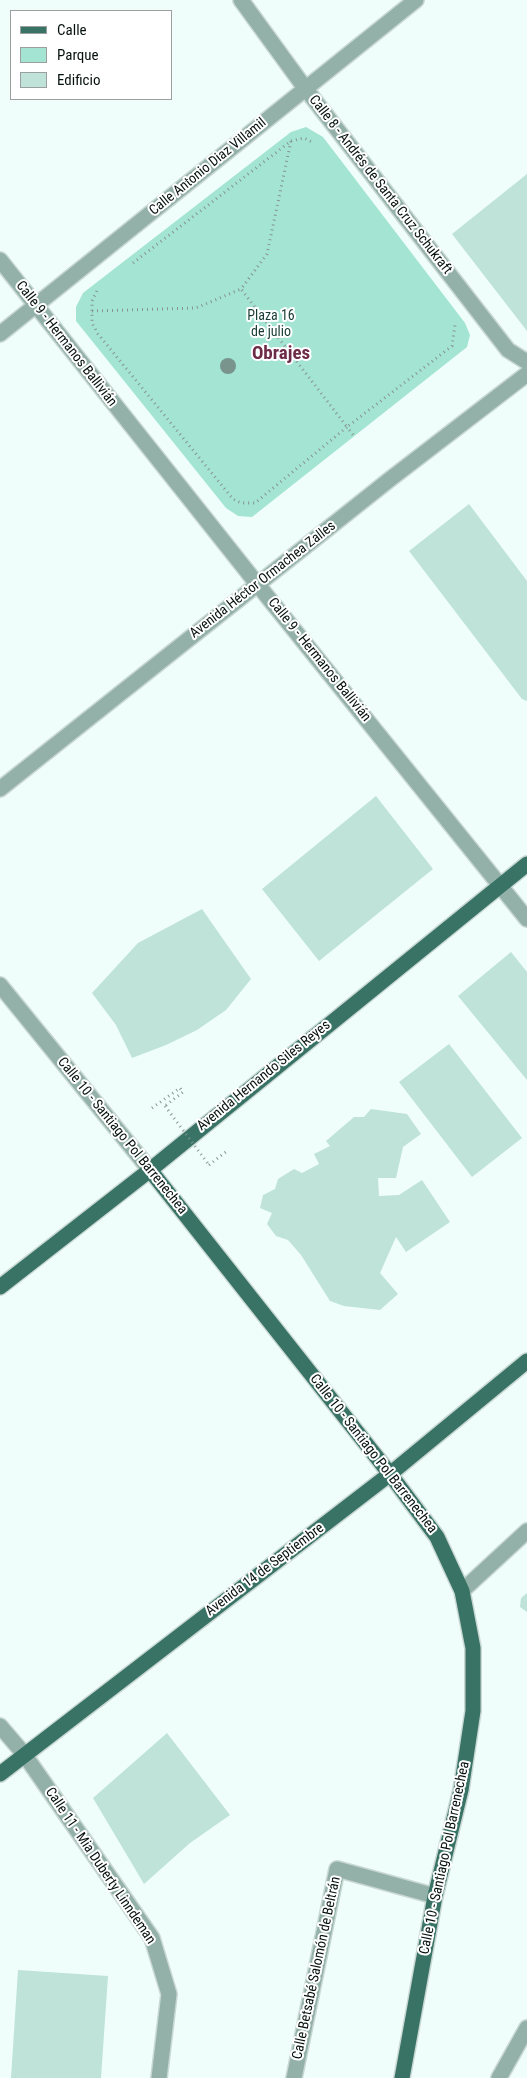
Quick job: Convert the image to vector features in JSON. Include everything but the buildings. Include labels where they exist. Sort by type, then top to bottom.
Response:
[{"type":"main road","name":"Avenida Hernando Siles Reyes","points":[[0,1287],[150,1170],[527,864]]},
{"type":"main road","name":"Calle 10 - Santiago Pol Barrenechea","points":[[150,1170],[390,1474],[437,1537],[462,1591],[474,1648],[473,1711],[461,1790],[434,1896],[402,2078]]},
{"type":"main road","name":"Avenida 14 de Septiembre","points":[[0,1774],[390,1474],[527,1361]]},
{"type":"street","name":"Calle 8 - Andrés de Santa Cruz Schukraft","points":[[241,0],[305,88],[508,350],[527,362]]},
{"type":"street","name":"Calle Antonio Diaz Villamil","points":[[0,334],[416,0]]},
{"type":"street","name":"Calle 9 - Hermanos Ballivián","points":[[0,260],[527,919]]},
{"type":"street","name":"Avenida Héctor Ormachea Zalles","points":[[0,789],[443,437],[527,374]]},
{"type":"street","name":"Calle 10 - Santiago Pol Barrenechea","points":[[0,985],[150,1170]]},
{"type":"street","points":[[462,1591],[527,1531]]},
{"type":"street","name":"Calle 11 - Mia Duberty Linndeman","points":[[0,1726],[24,1754],[152,1938],[169,1994],[159,2078]]},
{"type":"street","name":"Calle Betsabé Salomón de Beltrán","points":[[294,2078],[337,1869],[434,1896]]},
{"type":"street","points":[[499,2078],[527,2028]]},
{"type":"path","points":[[128,267],[291,141],[304,138],[317,144]]},
{"type":"path","points":[[92,311],[196,308],[241,289],[267,254],[291,141]]},
{"type":"path","points":[[105,285],[97,291],[92,301],[92,323],[98,334],[233,499],[242,503],[255,502],[347,427],[452,346],[455,323]]},
{"type":"path","points":[[241,289],[354,436]]},
{"type":"path","points":[[152,1108],[180,1088],[183,1092],[165,1106],[209,1164],[227,1151]]},
{"type":"green space","name":"Plaza 16 de julio","points":[[306,127],[323,137],[465,323],[470,335],[467,347],[252,517],[238,516],[226,508],[76,321],[76,307],[83,293],[291,132]]},
{"type":"district","name":"Obrajes","points":[[281,354]]}]
